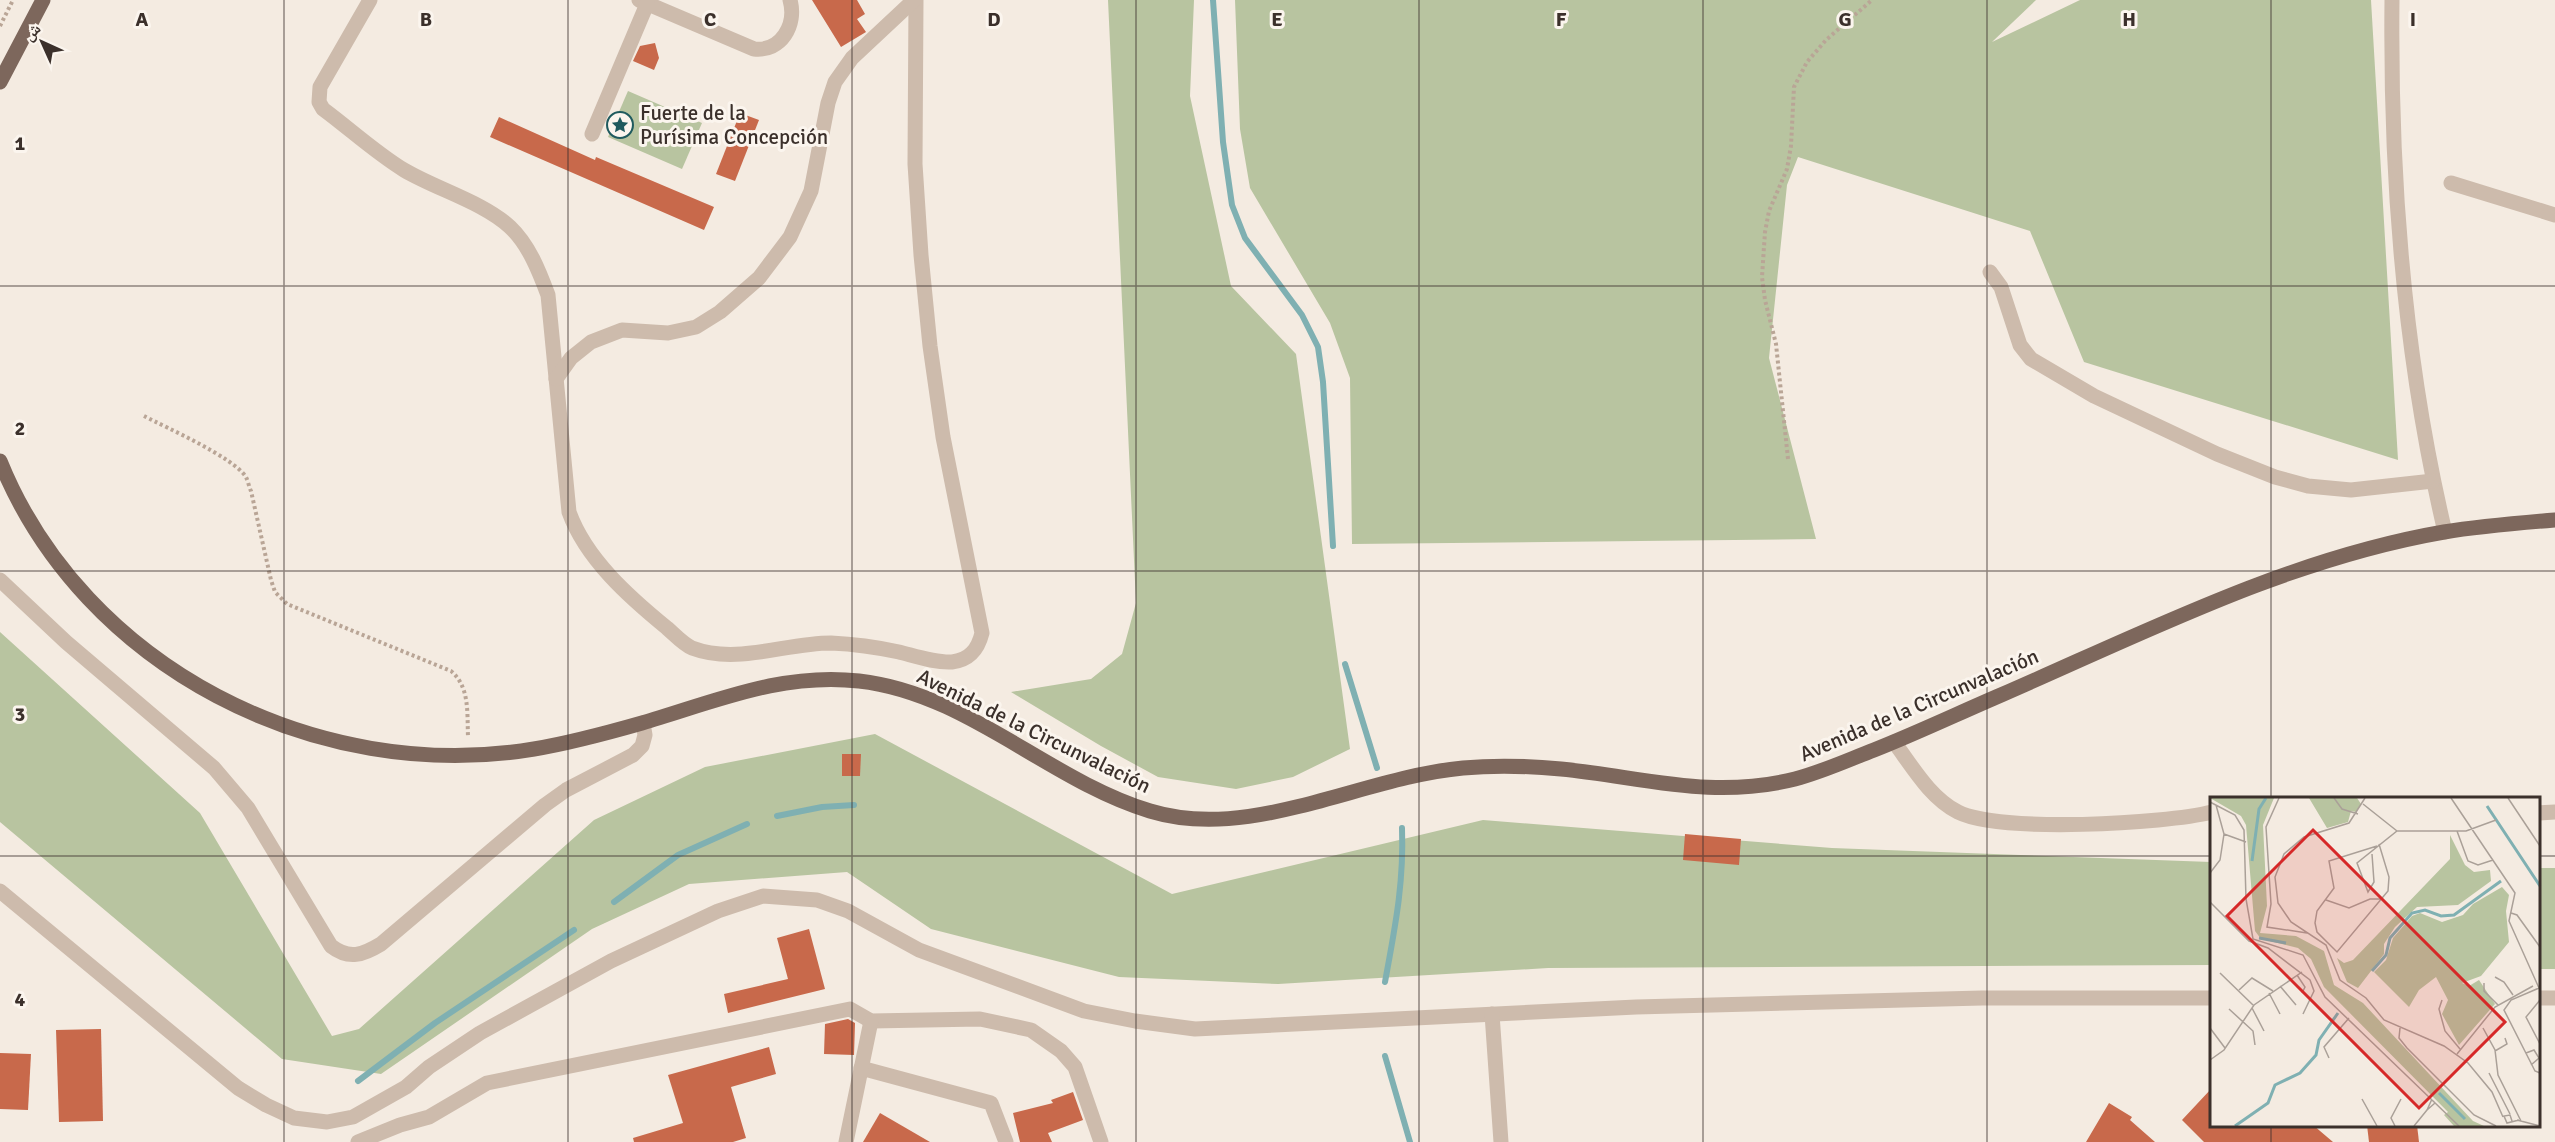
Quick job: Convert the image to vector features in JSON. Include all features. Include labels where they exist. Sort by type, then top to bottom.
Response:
[{"type":"main road","points":[[0,82],[44,0]]},
{"type":"main road","name":"Avenida de la Circunvalación","points":[[0,461],[22,508],[38,535],[83,593],[137,643],[186,680],[260,718],[298,732],[380,750],[469,755],[534,749],[643,723],[771,684],[821,679],[856,680],[909,692],[967,717],[1120,799],[1166,815],[1206,819],[1274,811],[1399,778],[1470,767],[1564,769],[1693,788],[1738,788],[1797,778],[1894,742],[2226,596],[2329,561],[2445,532],[2555,520]]},
{"type":"street","points":[[370,0],[320,87],[319,102],[323,109],[396,165],[484,210],[509,226],[525,246],[538,268],[548,295],[569,512],[575,528],[610,574],[637,603],[689,647],[705,652],[736,654],[804,644],[830,643],[883,649],[936,661],[953,662],[970,656],[978,646],[982,633],[981,616],[960,527],[943,437],[930,346],[915,164],[915,0]]},
{"type":"street","points":[[592,134],[643,2],[754,49],[764,50],[776,46],[784,38],[792,15],[790,0]]},
{"type":"street","points":[[556,379],[571,358],[591,342],[622,330],[668,333],[696,327],[720,312],[759,278],[790,237],[811,190],[828,103],[835,82],[852,58],[915,0]]},
{"type":"street","points":[[2392,0],[2394,147],[2403,264],[2416,373],[2433,481],[2445,532]]},
{"type":"street","points":[[2451,183],[2555,215]]},
{"type":"street","points":[[1990,272],[2001,287],[2020,345],[2031,359],[2094,396],[2217,454],[2275,477],[2308,486],[2351,490],[2433,481]]},
{"type":"street","points":[[0,580],[66,642],[214,768],[248,808],[332,946],[342,954],[353,956],[366,953],[381,944],[545,805],[566,790],[633,755],[644,741],[643,723]]},
{"type":"street","points":[[1894,742],[1932,791],[1957,812],[1975,818],[2072,824],[2142,821],[2210,812]]},
{"type":"street","points":[[2540,813],[2555,812]]},
{"type":"street","points":[[0,891],[238,1088],[266,1106],[294,1118],[327,1122],[353,1117],[381,1103],[406,1087],[450,1052],[480,1033],[611,962],[718,910],[763,896],[817,900],[848,911],[929,954],[1084,1011],[1195,1029],[1636,1007],[1982,998],[2210,998]]},
{"type":"street","points":[[358,1142],[400,1125],[429,1118],[487,1083],[850,1008],[871,1021],[980,1019],[1031,1030],[1061,1051],[1075,1067],[1101,1142]]},
{"type":"street","points":[[1492,1014],[1501,1142]]},
{"type":"street","points":[[846,1142],[871,1021]]},
{"type":"street","points":[[861,1068],[991,1104],[1006,1142]]},
{"type":"path","points":[[0,26],[13,0]]},
{"type":"path","points":[[1788,459],[1776,344],[1767,311],[1762,277],[1765,232],[1769,211],[1786,168],[1791,146],[1794,87],[1807,62],[1826,40],[1872,0]]},
{"type":"path","points":[[144,416],[217,454],[234,465],[246,477],[275,592],[287,604],[451,671],[458,677],[466,695],[469,755]]},
{"type":"green space","points":[[1108,0],[1194,0],[1190,96],[1231,286],[1296,354],[1350,749],[1293,777],[1236,789],[1158,777],[1011,692],[1091,679],[1122,654],[1136,603]]},
{"type":"green space","points":[[1235,0],[2036,0],[1992,42],[2080,0],[2371,0],[2398,460],[2084,362],[2030,231],[1798,157],[1787,185],[1769,358],[1816,539],[1352,544],[1350,378],[1330,323],[1250,188],[1240,129]]},
{"type":"green space","points":[[628,91],[702,123],[682,169],[608,137]]},
{"type":"green space","points":[[0,632],[200,813],[332,1036],[359,1029],[594,820],[705,767],[875,734],[1172,894],[1483,820],[1832,848],[2210,862],[2210,965],[1548,968],[1278,984],[1119,977],[931,929],[847,872],[689,884],[592,929],[381,1074],[282,1059],[0,822]]},
{"type":"green space","points":[[2540,868],[2555,868],[2555,969],[2540,969]]},
{"type":"building","points":[[812,0],[857,0],[865,14],[857,19],[866,32],[841,47]]},
{"type":"building","points":[[655,43],[659,58],[654,70],[633,61],[640,46]]},
{"type":"building","points":[[740,113],[759,120],[735,181],[716,174]]},
{"type":"building","points":[[499,117],[595,160],[596,157],[714,207],[704,230],[490,137]]},
{"type":"building","points":[[842,754],[861,754],[860,776],[842,776]]},
{"type":"building","points":[[1685,834],[1741,839],[1739,865],[1683,860]]},
{"type":"building","points":[[809,929],[825,989],[728,1013],[724,994],[788,979],[777,938]]},
{"type":"building","points":[[848,1019],[855,1023],[854,1055],[824,1054],[825,1024]]},
{"type":"building","points":[[101,1029],[103,1121],[59,1122],[56,1030]]},
{"type":"building","points":[[769,1047],[776,1074],[731,1087],[746,1138],[733,1142],[634,1142],[633,1138],[683,1123],[668,1075]]},
{"type":"building","points":[[0,1053],[31,1054],[28,1110],[0,1109]]},
{"type":"building","points":[[2210,1090],[2210,1127],[2315,1127],[2333,1142],[2204,1142],[2182,1120]]},
{"type":"building","points":[[1073,1092],[1083,1120],[1048,1133],[1052,1142],[1020,1142],[1013,1113],[1053,1103],[1051,1100]]},
{"type":"building","points":[[2109,1103],[2132,1117],[2130,1120],[2155,1142],[2086,1142]]},
{"type":"building","points":[[880,1113],[930,1142],[863,1142]]},
{"type":"building","points":[[2367,1127],[2417,1127],[2419,1142],[2369,1142]]},
{"type":"waterway","points":[[1213,0],[1223,142],[1232,205],[1245,238],[1302,315],[1318,347],[1323,382],[1333,546]]},
{"type":"waterway","points":[[1345,664],[1377,768]]},
{"type":"waterway","points":[[777,816],[822,807],[854,805]]},
{"type":"waterway","points":[[614,902],[678,855],[747,824]]},
{"type":"waterway","points":[[1385,982],[1400,887],[1402,828]]},
{"type":"waterway","points":[[358,1081],[435,1023],[574,930]]},
{"type":"waterway","points":[[1385,1056],[1410,1142]]},
{"type":"place","name":"Fuerte de la Purísima Concepción","points":[[620,125]]}]
